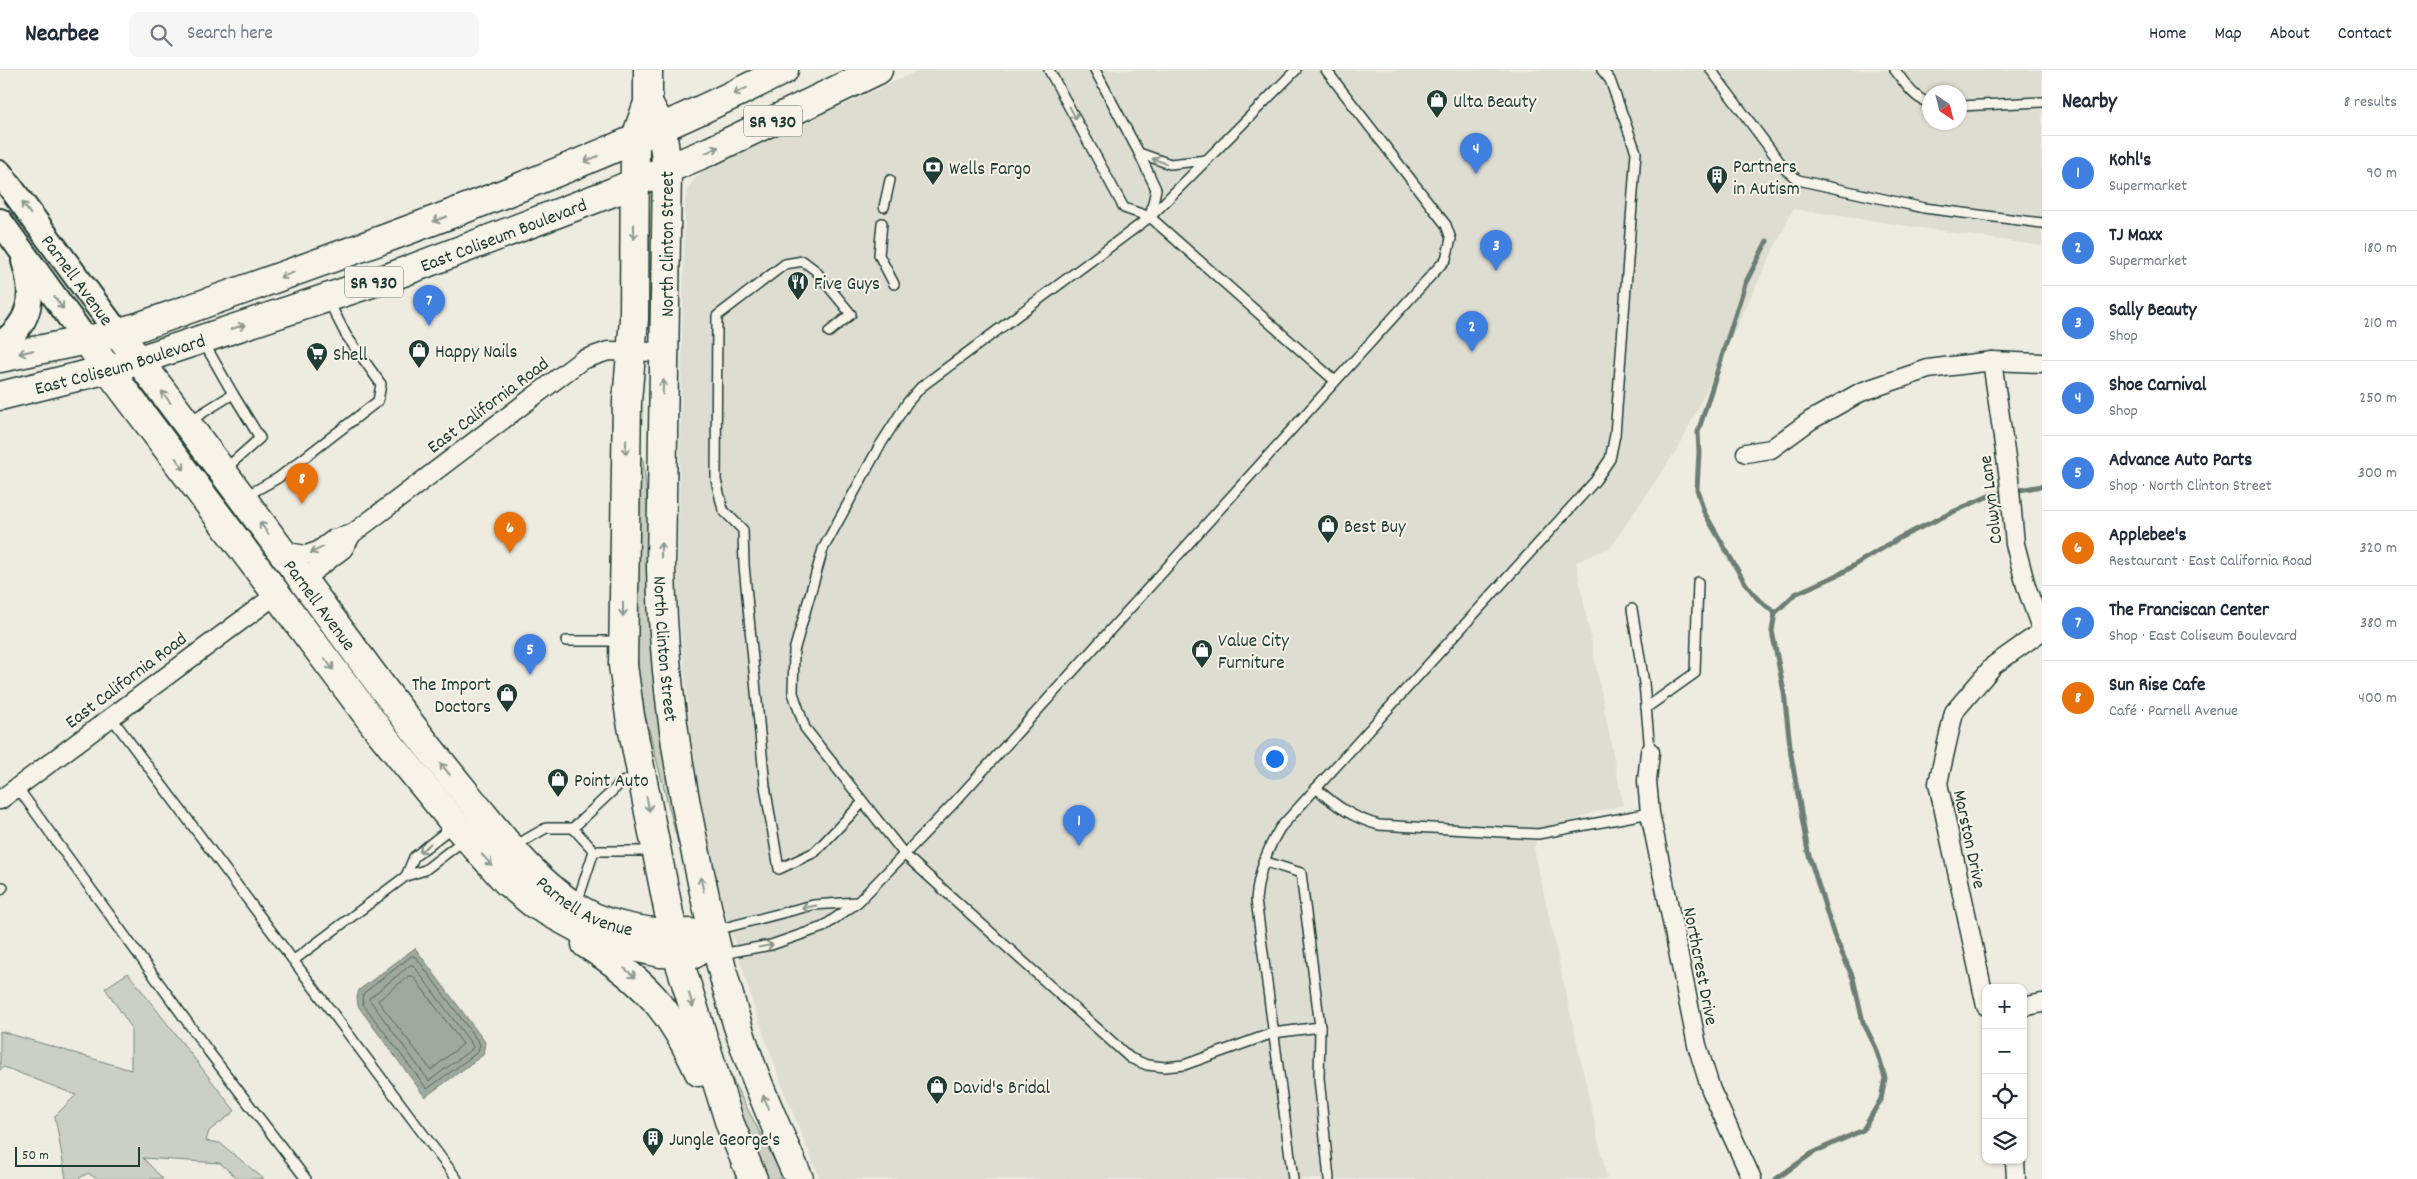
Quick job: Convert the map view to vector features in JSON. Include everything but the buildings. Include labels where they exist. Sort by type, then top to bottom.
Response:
[{"type":"main road","name":"North Clinton Street","points":[[648,70],[648,103],[636,140],[632,352],[627,401],[623,641],[626,692],[675,944],[730,1124],[753,1179]]},
{"type":"main road","name":"East Coliseum Boulevard","points":[[0,358],[117,332],[422,226],[524,187],[636,140],[784,70]]},
{"type":"main road","name":"East Coliseum Boulevard","points":[[0,396],[109,369],[390,277],[635,183],[710,151],[878,70]]},
{"type":"main road","name":"North Clinton Street","points":[[648,103],[662,128],[667,168],[660,567],[665,663],[685,808],[715,943],[743,1042],[762,1095],[799,1179]]},
{"type":"main road","name":"Parnell Avenue","points":[[0,173],[422,741],[507,882],[534,904],[585,932],[611,942],[638,949],[675,944],[715,943]]},
{"type":"main road","name":"Parnell Avenue","points":[[0,221],[86,340],[380,732],[471,822],[511,849],[548,887],[576,906],[609,922],[675,944]]},
{"type":"main road","points":[[0,344],[21,325],[29,304],[31,282],[19,248]]},
{"type":"main road","points":[[534,904],[559,928],[617,963],[644,985],[662,1005],[685,1041],[703,1081],[730,1124]]},
{"type":"street","name":"East California Road","points":[[281,551],[306,555],[318,551],[334,539],[352,534],[582,360],[608,351],[665,352]]},
{"type":"street","points":[[1746,453],[1771,449],[1811,420],[1861,392],[1928,369],[1992,361],[2042,363]]},
{"type":"street","name":"Colwyn Lane","points":[[1992,361],[2009,478],[2015,544],[2042,631]]},
{"type":"street","name":"East California Road","points":[[302,580],[343,549],[352,534]]},
{"type":"street","name":"East California Road","points":[[0,800],[277,594]]},
{"type":"street","name":"Marston Drive","points":[[1982,987],[1938,783],[1954,712],[1994,665],[2042,631]]},
{"type":"street","name":"Northcrest Drive","points":[[1650,752],[1647,781],[1650,813],[1696,1045],[1710,1090],[1752,1179]]},
{"type":"street","points":[[2027,1006],[2042,1003]]},
{"type":"street","points":[[2015,1164],[2016,1179]]},
{"type":"lane","points":[[1049,70],[1124,208],[1150,217],[1335,381]]},
{"type":"lane","points":[[1095,70],[1156,189],[1150,217]]},
{"type":"lane","points":[[1296,70],[1150,217],[921,387],[907,403],[824,547],[794,651],[793,693],[804,728],[829,762],[905,855],[1130,1058],[1147,1064],[1165,1067],[1184,1065],[1273,1033],[1320,1027]]},
{"type":"lane","points":[[715,943],[771,945],[823,927],[858,902],[905,855],[1446,259],[1451,239],[1446,225],[1326,70]]},
{"type":"lane","points":[[1293,1179],[1256,900],[1258,880],[1263,861],[1280,828],[1595,481],[1610,459],[1615,435],[1636,152],[1610,80],[1602,70]]},
{"type":"lane","points":[[1711,70],[1786,169],[1798,180],[1924,208],[2042,223]]},
{"type":"lane","points":[[1895,70],[1909,88],[1922,99]]},
{"type":"lane","points":[[1967,106],[2042,102]]},
{"type":"lane","points":[[1138,153],[1170,164],[1207,160]]},
{"type":"lane","points":[[884,208],[890,180]]},
{"type":"lane","points":[[882,223],[879,255],[894,284]]},
{"type":"lane","points":[[829,332],[851,314],[815,270],[803,261],[784,264],[717,316],[716,480],[723,510],[743,530],[744,565],[765,786],[779,869],[815,852],[863,802]]},
{"type":"lane","points":[[242,498],[278,478],[378,401],[382,384],[346,335],[327,298]]},
{"type":"lane","points":[[202,339],[260,438],[222,472]]},
{"type":"lane","points":[[186,424],[233,394]]},
{"type":"lane","points":[[1646,708],[1695,673],[1698,582]]},
{"type":"lane","points":[[1632,610],[1646,708],[1650,752]]},
{"type":"lane","points":[[566,641],[623,641]]},
{"type":"lane","points":[[111,717],[457,1179]]},
{"type":"lane","points":[[511,849],[546,828],[573,828],[622,782],[642,775]]},
{"type":"lane","points":[[17,787],[209,1052],[306,1179]]},
{"type":"lane","points":[[1316,788],[1345,812],[1360,820],[1379,825],[1538,834],[1650,813]]},
{"type":"lane","points":[[406,876],[414,857],[471,822]]},
{"type":"lane","points":[[294,960],[406,876],[425,870],[471,822]]},
{"type":"lane","points":[[573,828],[594,851],[657,852]]},
{"type":"lane","points":[[576,906],[594,851]]},
{"type":"lane","points":[[1263,861],[1301,873],[1320,1027],[1319,1078],[1329,1179]]},
{"type":"lane","points":[[715,943],[813,905],[858,902]]},
{"type":"shaded area","points":[[919,70],[2042,70],[2042,246],[1793,209],[1680,445],[1611,547],[1576,562],[1623,805],[1592,813],[1538,834],[1534,849],[1607,1179],[820,1179],[786,1096],[754,1007],[710,859],[694,766],[677,590],[685,201],[689,187],[697,176],[707,169]]},
{"type":"shaded area","points":[[643,458],[682,841],[678,843],[641,699],[637,650],[637,565],[640,459]]},
{"type":"shaded area","points":[[128,973],[235,1111],[209,1131],[206,1141],[220,1143],[264,1179],[238,1179],[220,1163],[143,1158],[163,1179],[97,1179],[88,1173],[78,1179],[66,1179],[55,1116],[76,1095],[4,1067],[0,1070],[0,1031],[131,1070],[131,1027],[105,988]]},
{"type":"shaded area","points":[[726,1063],[735,1085],[784,1179],[768,1179],[727,1082],[722,1064]]},
{"type":"water","points":[[415,948],[485,1042],[483,1055],[425,1097],[358,1006],[357,997],[359,990]]},
{"type":"waterway","points":[[1767,241],[1745,284],[1698,432],[1697,489],[1704,512],[1745,583],[1757,598],[1775,613]]},
{"type":"waterway","points":[[1776,1179],[1814,1152],[1863,1130],[1881,1099],[1885,1078],[1876,1048],[1863,1022],[1853,978],[1834,935],[1808,852],[1791,755],[1784,692],[1772,631],[1775,613],[1795,594],[1840,574],[1901,537],[1955,511],[1991,495],[2042,486]]},
{"type":"place","name":"Ulta Beauty","points":[[1437,119]]},
{"type":"place","name":"Shoe Carnival","points":[[1476,174]]},
{"type":"place","name":"Wells Fargo","points":[[933,186]]},
{"type":"place","name":"Partners in Autism","points":[[1717,195]]},
{"type":"place","name":"Sally Beauty","points":[[1496,271]]},
{"type":"place","name":"Five Guys","points":[[798,301]]},
{"type":"place","name":"The Franciscan Center","points":[[429,326]]},
{"type":"place","name":"TJ Maxx","points":[[1472,352]]},
{"type":"place","name":"Happy Nails","points":[[419,369]]},
{"type":"place","name":"Shell","points":[[317,372]]},
{"type":"place","name":"Sun Rise Cafe","points":[[302,504]]},
{"type":"place","name":"Best Buy","points":[[1328,544]]},
{"type":"place","name":"Applebee's","points":[[510,553]]},
{"type":"place","name":"Value City Furniture","points":[[1202,669]]},
{"type":"place","name":"Advance Auto Parts","points":[[530,675]]},
{"type":"place","name":"The Import Doctors","points":[[507,713]]},
{"type":"place","name":"Point Auto","points":[[558,798]]},
{"type":"place","name":"Kohl's","points":[[1079,846]]},
{"type":"place","name":"David's Bridal","points":[[937,1105]]},
{"type":"place","name":"Jungle George's","points":[[653,1157]]}]
